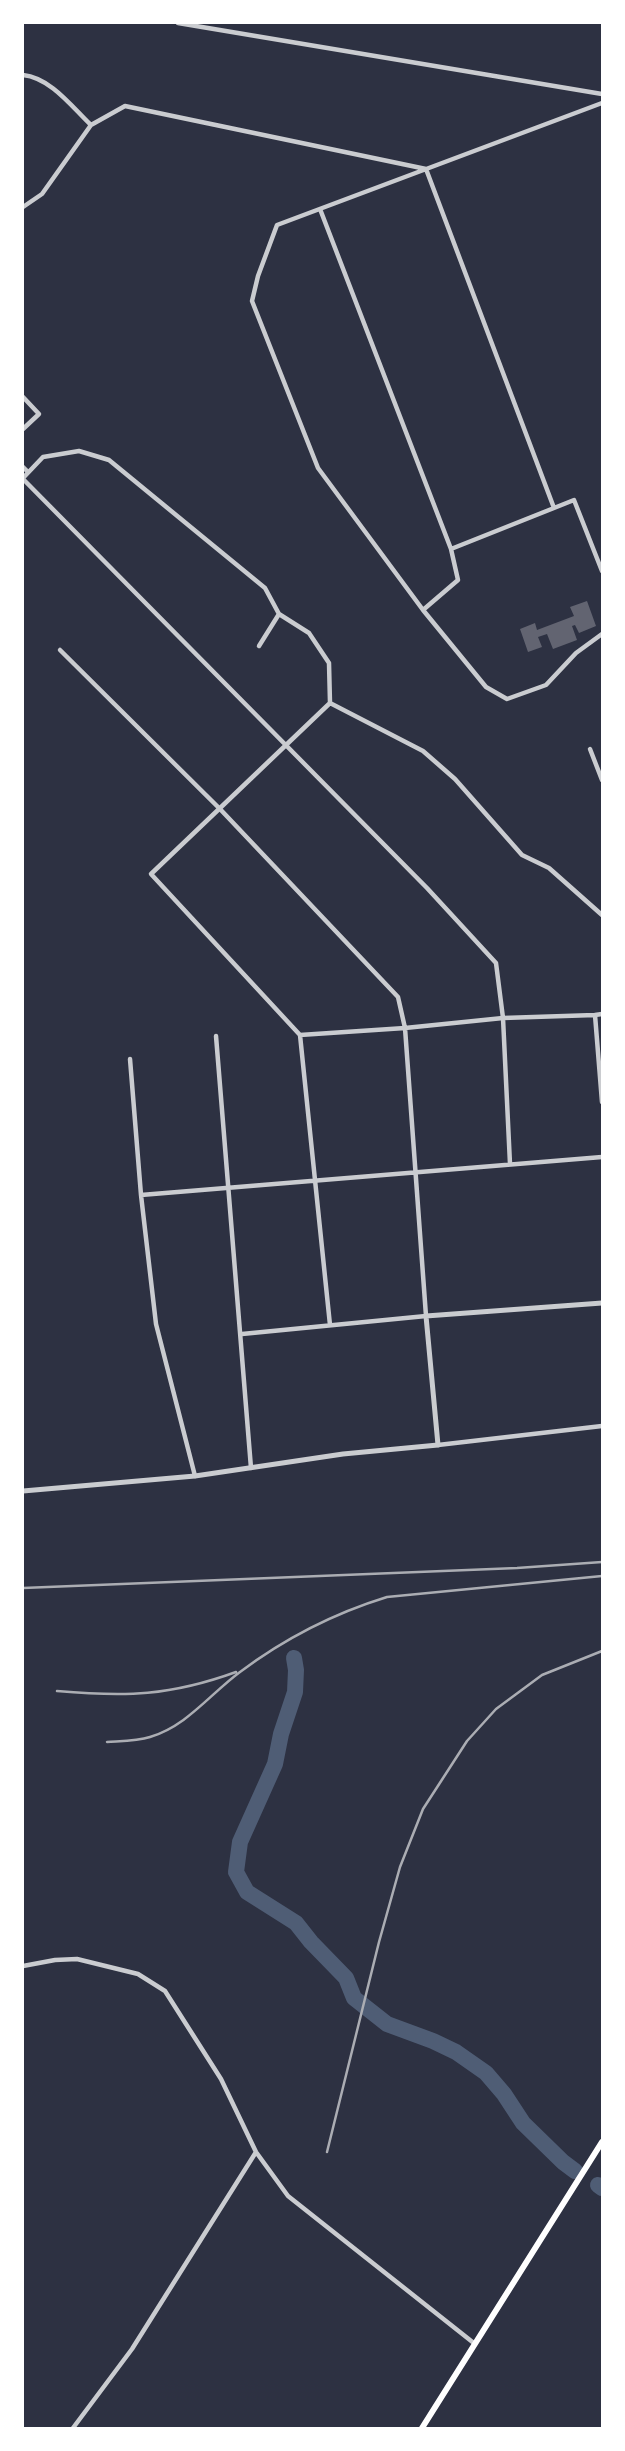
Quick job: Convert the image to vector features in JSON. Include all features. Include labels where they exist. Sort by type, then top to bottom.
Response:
[{"type":"main road","points":[[422,2428],[602,2142]]},
{"type":"street","points":[[178,23],[602,94]]},
{"type":"street","points":[[23,75],[56,90],[92,125]]},
{"type":"street","points":[[602,103],[277,225],[258,276],[252,301],[318,468],[423,610],[486,687],[507,699],[546,685],[576,653],[602,634]]},
{"type":"street","points":[[23,207],[42,194],[92,125],[125,106],[426,169]]},
{"type":"street","points":[[426,169],[554,508]]},
{"type":"street","points":[[320,209],[451,549],[458,580],[423,610]]},
{"type":"street","points":[[23,397],[38,414],[23,429]]},
{"type":"street","points":[[330,1325],[300,1035],[150,874],[220,809],[286,746],[330,703],[329,663],[309,633],[279,614],[265,588],[109,460],[79,451],[43,457],[23,478],[286,746],[427,888],[496,963],[502,1018],[510,1164]]},
{"type":"street","points":[[23,467],[28,471]]},
{"type":"street","points":[[451,549],[575,500],[602,571]]},
{"type":"street","points":[[259,646],[279,614]]},
{"type":"street","points":[[60,650],[220,809],[398,998],[405,1028],[438,1445]]},
{"type":"street","points":[[330,703],[423,751],[455,779],[522,855],[550,868],[602,915]]},
{"type":"street","points":[[590,749],[602,780]]},
{"type":"street","points":[[300,1035],[502,1018],[602,1014]]},
{"type":"street","points":[[595,1015],[602,1102]]},
{"type":"street","points":[[216,1035],[251,1468]]},
{"type":"street","points":[[130,1059],[141,1195],[156,1324],[195,1476]]},
{"type":"street","points":[[141,1195],[602,1157]]},
{"type":"street","points":[[242,1334],[426,1315],[602,1303]]},
{"type":"street","points":[[23,1490],[195,1476],[343,1454],[602,1426]]},
{"type":"street","points":[[23,1966],[77,1959],[138,1974],[165,1991],[221,2079],[256,2152],[288,2196],[475,2344]]},
{"type":"street","points":[[73,2428],[132,2349],[256,2152]]},
{"type":"building","points":[[587,601],[596,626],[579,633],[575,625],[572,626],[577,640],[553,649],[547,634],[538,637],[542,647],[528,652],[520,629],[535,623],[537,630],[574,616],[570,607]]},
{"type":"waterway","points":[[294,1658],[295,1692],[281,1734],[275,1764],[240,1842],[236,1872],[247,1892],[296,1923],[346,1978],[354,1998],[387,2024],[456,2052],[486,2073],[523,2123],[575,2171]]},
{"type":"waterway","points":[[598,2185],[602,2188]]},
{"type":"railway","points":[[23,1588],[517,1568],[602,1562]]},
{"type":"railway","points":[[107,1742],[140,1739],[163,1732],[187,1717],[240,1672],[274,1649],[329,1619],[368,1603],[387,1597],[602,1576]]},
{"type":"railway","points":[[327,2152],[379,1942],[400,1867],[423,1809],[467,1741],[496,1709],[542,1675],[602,1651]]},
{"type":"railway","points":[[57,1691],[148,1693],[190,1686],[236,1672]]}]
